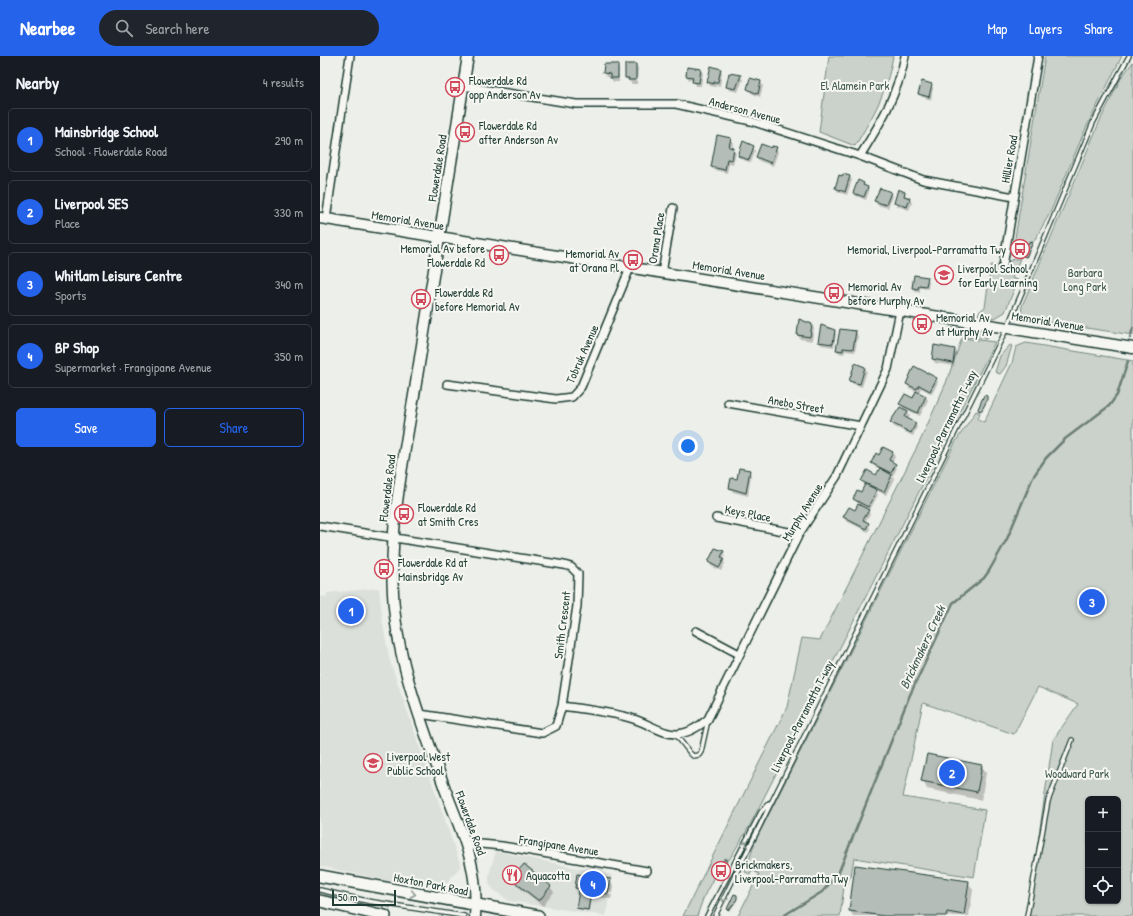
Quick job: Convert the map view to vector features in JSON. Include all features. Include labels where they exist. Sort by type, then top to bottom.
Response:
[{"type":"main road","name":"Flowerdale Road","points":[[468,56],[404,459],[395,537],[393,593],[396,621],[404,664],[439,772],[474,868],[476,911]]},
{"type":"main road","name":"Memorial Avenue","points":[[323,218],[439,238],[1133,348]]},
{"type":"main road","name":"Hoxton Park Road","points":[[320,876],[476,911],[538,916]]},
{"type":"main road","points":[[320,900],[385,916]]},
{"type":"street","points":[[323,218],[350,56]]},
{"type":"street","points":[[860,156],[890,106],[906,56]]},
{"type":"street","name":"Hillier Road","points":[[1003,266],[1038,56]]},
{"type":"street","name":"Anderson Avenue","points":[[464,86],[576,104],[676,104],[751,121],[860,156],[923,180],[1014,197]]},
{"type":"street","name":"Orana Place","points":[[662,273],[672,208]]},
{"type":"street","name":"Tobruk Avenue","points":[[447,384],[556,399],[572,397],[581,387],[630,268]]},
{"type":"street","name":"Murphy Avenue","points":[[562,706],[624,716],[661,732],[676,734],[689,731],[700,725],[708,718],[799,534],[837,476],[888,369],[900,311]]},
{"type":"street","name":"Anebo Street","points":[[728,403],[861,426]]},
{"type":"street","name":"Keys Place","points":[[716,518],[799,534]]},
{"type":"street","points":[[320,526],[395,537]]},
{"type":"street","name":"Smith Crescent","points":[[395,537],[564,565],[571,567],[578,574],[578,595],[562,706],[556,726],[542,733],[420,714]]},
{"type":"street","points":[[696,631],[739,654]]},
{"type":"street","name":"Frangipane Avenue","points":[[467,846],[480,844],[502,846],[647,870]]},
{"type":"lane","name":"Liverpool–Parramatta T-way","points":[[715,916],[1007,328],[1093,123],[1129,56]]},
{"type":"lane","name":"Murphy Avenue","points":[[676,734],[693,756],[699,755],[702,752],[708,718]]},
{"type":"lane","points":[[1027,916],[1048,802],[1072,740]]},
{"type":"lane","name":"Liverpool–Parramatta T-way","points":[[707,916],[761,812],[771,801]]},
{"type":"lane","points":[[320,890],[367,901],[464,916]]},
{"type":"shaded area","name":"Liverpool West Public School","points":[[379,588],[383,625],[390,661],[461,866],[442,888],[387,881],[320,866],[320,596],[326,597],[327,593]]},
{"type":"shaded area","points":[[496,851],[612,875],[606,916],[509,901],[494,890],[489,884],[489,875]]},
{"type":"green space","name":"El Alamein Park","points":[[829,56],[893,56],[887,81],[879,103],[855,146],[819,132]]},
{"type":"green space","points":[[1045,56],[1122,56],[1085,130],[1050,213],[1034,241],[1028,242],[1025,246],[1012,278],[1018,280],[1005,312],[995,318],[978,315],[979,312],[985,307],[991,265],[998,266],[998,269],[1005,270],[1008,262],[1018,259],[1020,253],[1015,249],[1014,244]]},
{"type":"green space","name":"Barbara Long Park","points":[[1133,62],[1133,335],[1033,320],[1023,314],[1021,315],[1022,306],[1099,123],[1121,78]]},
{"type":"green space","points":[[950,327],[988,333],[986,339],[950,335]]},
{"type":"green space","points":[[962,338],[995,342],[750,825],[729,860],[724,858],[704,896],[697,916],[683,916],[787,707],[802,638],[820,640],[921,439],[946,383]]},
{"type":"green space","name":"Woodward Park","points":[[1026,343],[1133,361],[1133,916],[1027,916],[1053,740],[1078,704],[1038,687],[1014,734],[923,703],[903,797],[985,810],[974,877],[854,858],[851,876],[844,887],[840,916],[738,916],[759,874],[752,870],[750,874],[745,872],[755,842],[956,441],[976,411],[980,413],[978,419],[984,422],[1012,363],[1016,347]]},
{"type":"green space","points":[[1010,345],[1012,346],[1006,366],[1000,374],[995,372],[1000,356]]},
{"type":"building","points":[[604,64],[618,64],[618,78],[610,78],[610,74],[603,73]]},
{"type":"building","points":[[625,64],[636,64],[636,80],[628,80],[629,78],[625,78]]},
{"type":"building","points":[[711,66],[721,69],[718,82],[714,82],[714,84],[707,82]]},
{"type":"building","points":[[687,67],[701,69],[699,83],[692,82],[693,77],[686,76]]},
{"type":"building","points":[[729,73],[741,75],[736,89],[726,87]]},
{"type":"building","points":[[750,78],[761,81],[758,94],[747,89]]},
{"type":"building","points":[[922,81],[932,84],[929,97],[918,94]]},
{"type":"building","points":[[717,135],[731,138],[729,147],[734,148],[732,160],[727,159],[725,170],[711,167]]},
{"type":"building","points":[[743,141],[754,146],[749,160],[738,156]]},
{"type":"building","points":[[761,144],[772,148],[772,146],[777,147],[771,163],[756,157]]},
{"type":"building","points":[[843,174],[850,176],[845,192],[835,188],[839,175],[842,176]]},
{"type":"building","points":[[858,180],[864,183],[863,185],[868,187],[864,197],[853,193]]},
{"type":"building","points":[[880,188],[891,192],[886,205],[874,201]]},
{"type":"building","points":[[898,189],[905,192],[904,196],[910,198],[907,207],[894,203]]},
{"type":"building","points":[[1030,241],[1033,242],[1026,257],[1023,256],[1023,253]]},
{"type":"building","points":[[914,275],[928,277],[926,286],[919,285],[918,289],[912,288]]},
{"type":"building","points":[[799,319],[812,324],[810,337],[797,335]]},
{"type":"building","points":[[821,325],[835,330],[833,344],[818,342]]},
{"type":"building","points":[[840,329],[856,331],[853,349],[843,348],[843,351],[836,350]]},
{"type":"building","points":[[934,345],[955,349],[953,363],[932,359]]},
{"type":"building","points":[[855,363],[865,367],[860,384],[849,381]]},
{"type":"building","points":[[914,366],[937,378],[930,391],[919,385],[917,389],[906,384]]},
{"type":"building","points":[[916,391],[926,396],[918,413],[899,404],[905,394],[913,398]]},
{"type":"building","points":[[984,395],[987,396],[987,400],[982,410],[979,411],[978,409]]},
{"type":"building","points":[[900,407],[908,411],[905,417],[916,423],[911,433],[890,422]]},
{"type":"building","points":[[883,447],[893,452],[889,460],[896,464],[891,473],[871,463],[876,453],[879,455]]},
{"type":"building","points":[[739,468],[750,470],[746,493],[729,488],[731,478],[737,479]]},
{"type":"building","points":[[880,468],[892,475],[884,492],[861,481],[867,470],[876,475]]},
{"type":"building","points":[[865,484],[877,490],[868,507],[853,499],[857,490],[861,492]]},
{"type":"building","points":[[858,504],[869,510],[863,520],[869,523],[866,529],[843,517],[849,507],[855,510]]},
{"type":"building","points":[[715,548],[724,551],[721,557],[724,559],[719,568],[708,562]]},
{"type":"building","points":[[927,754],[982,765],[977,792],[921,781]]},
{"type":"building","points":[[725,859],[727,861],[719,876],[717,872]]},
{"type":"building","points":[[524,864],[551,886],[539,901],[511,879]]},
{"type":"building","points":[[855,865],[969,881],[964,915],[947,912],[946,916],[884,916],[849,911]]},
{"type":"building","points":[[577,874],[611,879],[608,894],[575,888]]},
{"type":"building","points":[[580,886],[592,888],[588,910],[576,908]]},
{"type":"building","points":[[734,894],[737,895],[737,899],[729,910],[727,909]]},
{"type":"waterway","name":"Brickmakers Creek","points":[[1130,338],[1133,328]]},
{"type":"waterway","name":"Brickmakers Creek","points":[[783,916],[822,892],[838,874],[909,697],[953,603],[984,578],[989,571],[1007,539],[1033,477],[1046,458],[1065,439],[1109,406],[1117,395],[1128,361]]},
{"type":"place","name":"Flowerdale Rd opp Anderson Av","points":[[455,87]]},
{"type":"place","name":"Flowerdale Rd after Anderson Av","points":[[465,132]]},
{"type":"place","name":"Memorial, Liverpool-Parramatta Twy","points":[[1020,249]]},
{"type":"place","name":"Memorial Av before Flowerdale Rd","points":[[499,255]]},
{"type":"place","name":"Memorial Av at Orana Pl","points":[[633,260]]},
{"type":"place","name":"Liverpool School for Early Learning","points":[[944,275]]},
{"type":"place","name":"Memorial Av before Murphy Av","points":[[834,293]]},
{"type":"place","name":"Flowerdale Rd before Memorial Av","points":[[421,299]]},
{"type":"place","name":"Memorial Av at Murphy Av","points":[[922,324]]},
{"type":"place","name":"Flowerdale Rd at Smith Cres","points":[[404,514]]},
{"type":"place","name":"Flowerdale Rd at Mainsbridge Av","points":[[384,569]]},
{"type":"place","name":"Whitlam Leisure Centre","points":[[1092,602]]},
{"type":"place","name":"Mainsbridge School","points":[[351,611]]},
{"type":"place","name":"Liverpool West Public School","points":[[373,763]]},
{"type":"place","name":"Liverpool SES","points":[[952,773]]},
{"type":"place","name":"Brickmakers, Liverpool-Parramatta Twy","points":[[721,871]]},
{"type":"place","name":"Aquacotta","points":[[512,875]]},
{"type":"place","name":"BP Shop","points":[[593,884]]}]
